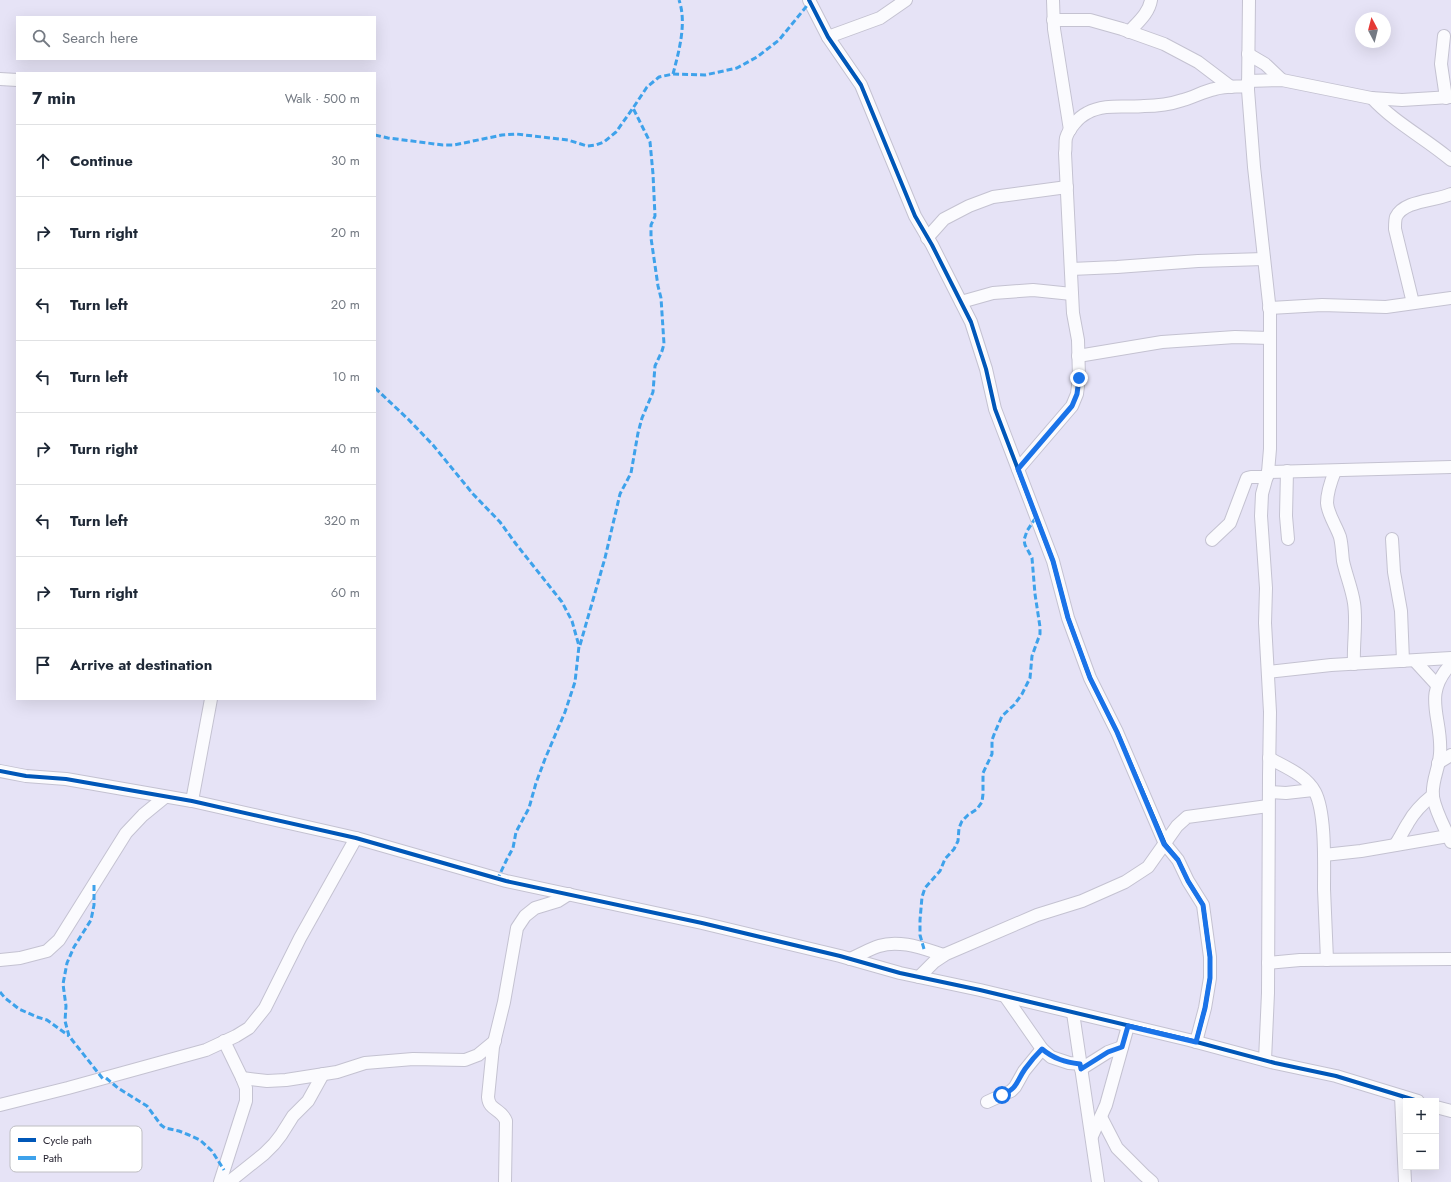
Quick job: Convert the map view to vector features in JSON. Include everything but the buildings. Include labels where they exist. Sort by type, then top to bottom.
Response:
[{"type":"street","points":[[809,0],[828,37],[861,85],[914,216],[971,322],[986,369],[995,409],[1053,561],[1068,618],[1090,678],[1117,732],[1164,844],[1178,860],[1188,881],[1203,905],[1210,957],[1210,978],[1205,1008],[1196,1042]]},
{"type":"street","points":[[828,37],[880,18],[906,0]]},
{"type":"street","points":[[1053,0],[1054,30],[1070,130]]},
{"type":"street","points":[[1129,32],[1150,7],[1151,0]]},
{"type":"street","points":[[1248,0],[1248,84],[1254,167],[1269,308],[1270,338],[1270,449],[1267,474],[1262,494],[1261,516],[1266,588],[1265,623],[1270,712],[1268,806],[1268,963],[1265,1060]]},
{"type":"street","points":[[1053,20],[1090,20],[1164,44],[1198,62],[1231,87]]},
{"type":"street","points":[[1018,469],[1072,406],[1077,394],[1079,378],[1078,340],[1073,312],[1065,153],[1066,138],[1070,130],[1080,118],[1086,113],[1097,108],[1162,104],[1183,100],[1199,93],[1217,88],[1282,80],[1372,98],[1402,100],[1449,100],[1441,64],[1444,36]]},
{"type":"street","points":[[1248,54],[1265,64],[1282,80]]},
{"type":"street","points":[[0,79],[16,80]]},
{"type":"street","points":[[1372,98],[1397,122],[1451,160]]},
{"type":"street","points":[[927,238],[944,219],[969,206],[987,199],[1067,187]]},
{"type":"street","points":[[1413,303],[1395,229],[1396,217],[1404,208],[1419,202],[1443,198],[1451,194]]},
{"type":"street","points":[[1072,269],[1264,258]]},
{"type":"street","points":[[961,302],[994,293],[1033,290],[1072,294]]},
{"type":"street","points":[[1269,308],[1322,305],[1386,307],[1451,298]]},
{"type":"street","points":[[1078,356],[1162,342],[1235,337],[1270,338]]},
{"type":"street","points":[[1212,540],[1230,523],[1247,478],[1251,476],[1287,471],[1451,467]]},
{"type":"street","points":[[1287,471],[1286,516],[1288,539]]},
{"type":"street","points":[[1335,471],[1330,483],[1327,503],[1328,512],[1336,525],[1340,538],[1343,562],[1354,601],[1354,664]]},
{"type":"street","points":[[1392,539],[1394,572],[1409,661],[1437,685]]},
{"type":"street","points":[[1268,672],[1354,664],[1451,658]]},
{"type":"street","points":[[1324,854],[1361,851],[1449,836],[1435,807],[1433,785],[1438,763],[1440,741],[1435,710],[1435,694],[1441,676],[1451,664]]},
{"type":"street","points":[[192,801],[211,700]]},
{"type":"street","points":[[1438,763],[1451,755]]},
{"type":"street","points":[[1269,758],[1292,770],[1306,780],[1313,790],[1320,808],[1324,854],[1327,960]]},
{"type":"street","points":[[0,771],[26,776],[66,779],[192,801],[356,838],[506,881],[702,923],[850,959],[900,973],[1005,996],[1336,1076],[1408,1098]]},
{"type":"street","points":[[1269,792],[1286,793],[1313,790]]},
{"type":"street","points":[[1395,845],[1408,823],[1422,804],[1433,795]]},
{"type":"street","points":[[0,960],[20,958],[47,951],[59,940],[126,834],[143,815],[165,797]]},
{"type":"street","points":[[919,977],[934,962],[944,955],[1037,915],[1082,901],[1125,882],[1148,867],[1177,826],[1187,817],[1268,806]]},
{"type":"street","points":[[0,1105],[206,1050],[249,1028],[264,1008],[300,938],[356,838]]},
{"type":"street","points":[[505,1182],[506,1121],[501,1113],[492,1108],[489,1104],[488,1097],[494,1041],[504,1002],[517,928],[525,916],[535,908],[558,901],[569,894]]},
{"type":"street","points":[[850,959],[879,946],[892,943],[906,944],[944,955]]},
{"type":"street","points":[[1268,963],[1300,960],[1451,959]]},
{"type":"street","points":[[1005,996],[1042,1049],[1051,1057],[1081,1066],[1108,1052],[1122,1047]]},
{"type":"street","points":[[1073,1013],[1092,1136]]},
{"type":"street","points":[[1098,1182],[1091,1143],[1092,1136],[1106,1105],[1128,1026]]},
{"type":"street","points":[[220,1182],[246,1101],[246,1088],[224,1041]]},
{"type":"street","points":[[242,1078],[267,1081],[286,1080],[323,1074],[372,1062],[413,1059],[465,1060],[478,1055],[494,1041]]},
{"type":"street","points":[[987,1102],[1011,1092],[1024,1071],[1042,1049]]},
{"type":"street","points":[[229,1182],[274,1144],[293,1116],[308,1101],[323,1074]]},
{"type":"street","points":[[1401,1096],[1406,1182]]},
{"type":"street","points":[[1439,1108],[1451,1111]]},
{"type":"street","points":[[1100,1117],[1117,1148],[1152,1182]]},
{"type":"marked path","points":[[673,74],[680,47],[682,27],[679,0]]},
{"type":"marked path","points":[[376,135],[443,145],[454,145],[502,135],[516,134],[568,140],[587,146],[596,145],[604,142],[616,132],[647,87],[659,77],[673,74],[705,75],[737,68],[757,57],[779,40],[810,2]]},
{"type":"marked path","points":[[580,645],[605,558],[620,494],[631,473],[642,418],[653,392],[655,366],[664,344],[661,298],[651,238],[651,225],[655,216],[650,142],[633,108]]},
{"type":"marked path","points":[[376,389],[433,445],[473,494],[500,522],[562,602],[572,621],[579,646],[575,682],[565,712],[545,759],[529,808],[516,832],[513,848],[498,878]]},
{"type":"marked path","points":[[924,949],[920,935],[920,920],[922,897],[925,888],[940,871],[945,859],[954,849],[958,841],[959,828],[962,821],[977,809],[982,802],[983,773],[992,754],[992,740],[995,732],[1002,716],[1014,705],[1022,694],[1030,678],[1032,656],[1040,634],[1040,627],[1032,558],[1024,540],[1027,531],[1036,517]]},
{"type":"marked path","points":[[94,885],[94,905],[91,920],[74,947],[67,963],[63,984],[66,1006],[65,1021],[69,1036],[103,1079]]},
{"type":"marked path","points":[[0,992],[19,1009],[47,1020],[69,1036]]},
{"type":"marked path","points":[[106,1078],[118,1088],[147,1106],[165,1128],[179,1131],[200,1140],[212,1151],[224,1170]]},
{"type":"cycle path","points":[[809,0],[828,37],[861,85],[915,216],[932,245],[971,322],[986,369],[995,409],[1053,561],[1068,618],[1090,678],[1117,732],[1165,844],[1178,860],[1188,881],[1203,905],[1210,957],[1210,978],[1205,1008],[1196,1042]]},
{"type":"cycle path","points":[[0,771],[26,776],[66,779],[192,801],[356,838],[506,881],[702,923],[840,956],[900,973],[980,990],[1189,1040],[1275,1063],[1336,1076],[1408,1098]]},
{"type":"route","points":[[1002,1095],[1011,1092],[1030,1062],[1042,1049],[1051,1057],[1069,1063],[1080,1064],[1081,1069],[1108,1052],[1122,1047],[1128,1026],[1196,1042],[1205,1008],[1210,978],[1210,957],[1203,905],[1188,881],[1178,860],[1164,844],[1117,732],[1090,678],[1068,618],[1053,561],[1018,469],[1072,406],[1077,394],[1079,378]]}]
